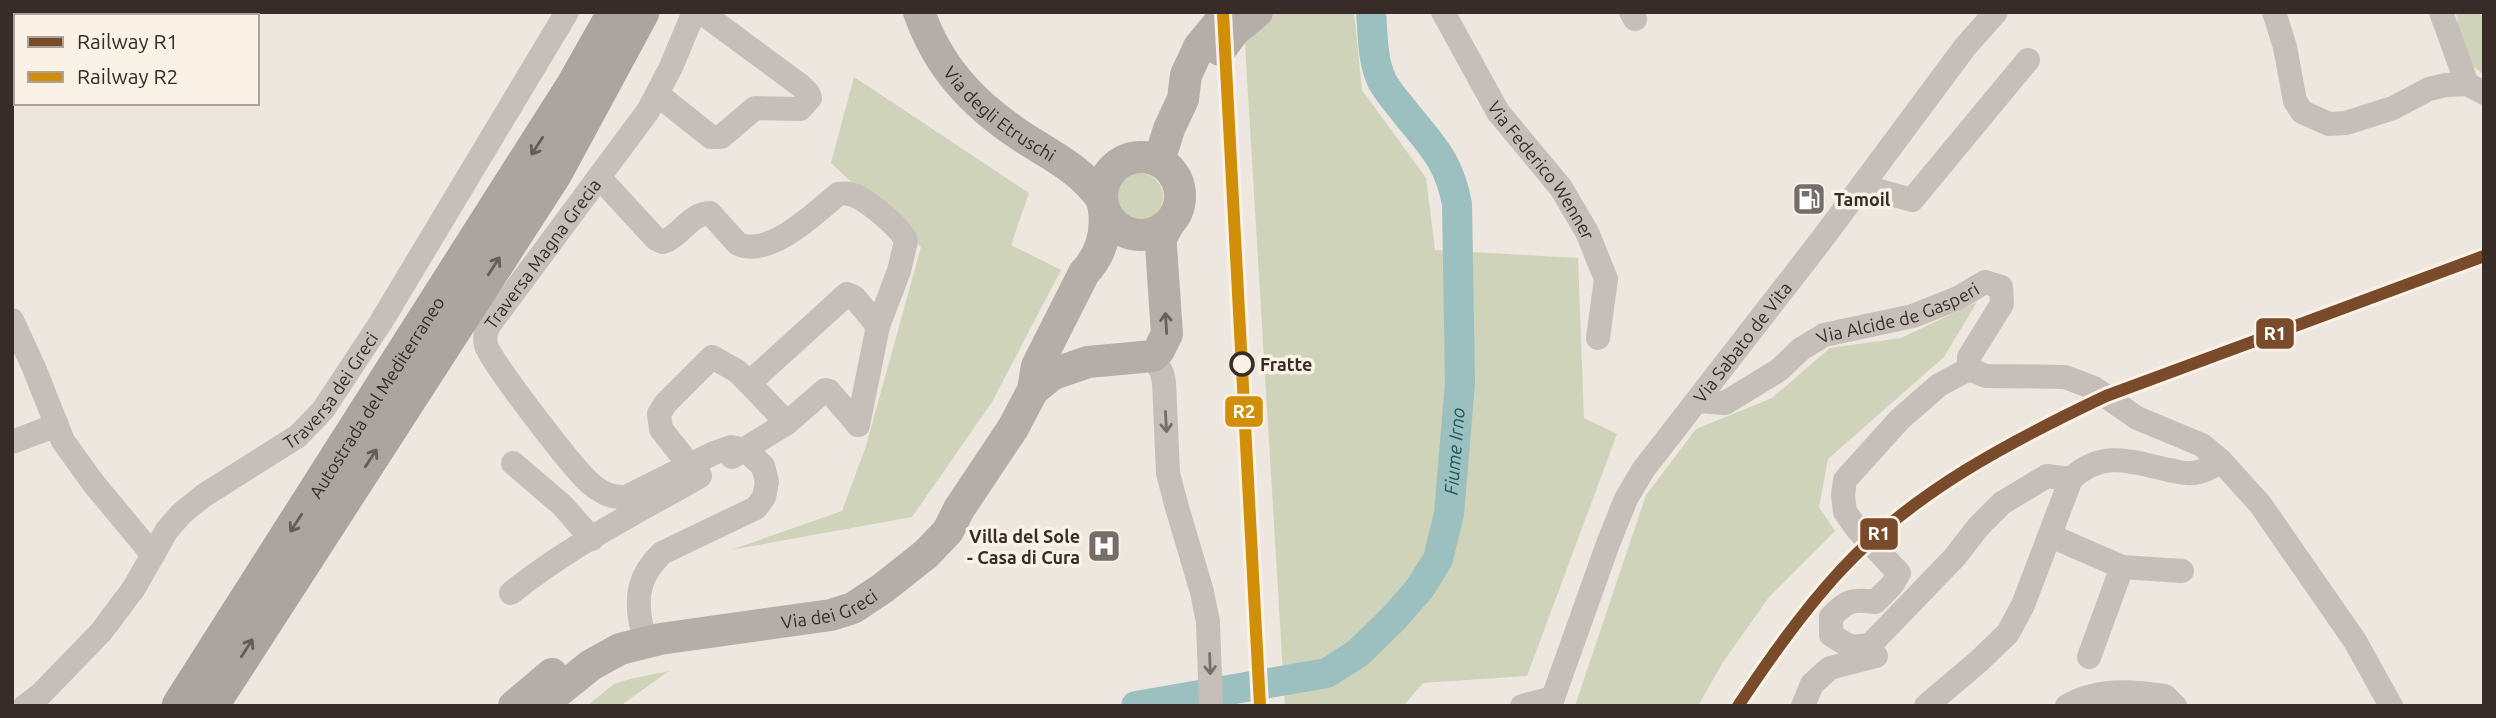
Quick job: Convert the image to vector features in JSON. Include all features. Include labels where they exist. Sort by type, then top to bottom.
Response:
[{"type":"highway","points":[[573,88],[586,38],[598,12]]},
{"type":"highway","points":[[573,88],[616,12]]},
{"type":"highway","points":[[554,173],[641,12]]},
{"type":"highway","points":[[554,173],[595,122],[657,12]]},
{"type":"highway","name":"Autostrada del Mediterraneo","points":[[180,706],[573,88]]},
{"type":"highway","name":"Autostrada del Mediterraneo","points":[[210,706],[554,173]]},
{"type":"main road","name":"Via degli Etruschi","points":[[919,12],[937,54],[956,82],[988,113],[1063,160],[1092,185],[1103,204]]},
{"type":"main road","points":[[1159,161],[1169,129],[1183,99],[1186,75],[1199,47],[1228,12]]},
{"type":"main road","points":[[1183,99],[1199,82],[1234,31],[1257,12]]},
{"type":"main road","points":[[1153,356],[1167,334],[1161,238],[1180,204],[1180,191],[1177,179],[1159,161],[1148,157],[1125,160],[1115,167],[1107,176],[1103,187],[1103,204],[1115,225],[1132,234],[1151,234],[1168,225]]},
{"type":"main road","name":"Via dei Greci","points":[[540,706],[591,665],[620,649],[660,639],[831,615],[853,608],[926,554],[948,531],[999,452],[1033,390],[1037,366],[1084,273],[1092,265],[1105,234],[1103,204]]},
{"type":"main road","name":"Via dei Greci","points":[[1088,362],[1068,351],[1064,339],[1069,321],[1094,273],[1092,265]]},
{"type":"main road","name":"Via dei Greci","points":[[1033,390],[1053,374],[1088,362],[1153,356]]},
{"type":"main road","name":"Via dei Greci","points":[[514,706],[592,643],[613,632],[641,624],[820,600],[878,576],[960,509]]},
{"type":"street","name":"Traversa dei Greci","points":[[25,706],[41,694],[101,632],[134,588],[167,530],[192,504],[298,436],[323,410],[380,322],[567,12]]},
{"type":"street","name":"Traversa Magna Grecia","points":[[694,12],[671,67],[642,120],[490,324],[485,338],[486,347],[499,368],[585,479],[614,498],[626,497],[723,449],[745,450]]},
{"type":"street","points":[[657,94],[711,137],[721,137],[755,108],[800,108],[810,99],[801,86],[701,12]]},
{"type":"street","name":"Via Federico Wenner","points":[[1443,12],[1498,112],[1561,188],[1587,232],[1606,279],[1598,338]]},
{"type":"street","name":"Via Sabato de Vita","points":[[1551,702],[1626,499],[1643,470],[1862,186],[1965,47],[1996,12]]},
{"type":"street","points":[[2274,12],[2285,47],[2295,101],[2302,112],[2329,124],[2347,123],[2393,108],[2429,89],[2446,85],[2475,89]]},
{"type":"street","points":[[2441,12],[2475,89]]},
{"type":"street","points":[[1862,186],[1912,200],[2028,60]]},
{"type":"street","points":[[511,593],[545,566],[787,423],[825,390],[829,391],[858,425],[878,326],[899,271],[906,241],[898,229],[859,197],[844,193],[838,194],[792,232],[757,246],[738,244],[710,213],[696,217],[663,243],[656,239],[599,177]]},
{"type":"street","name":"Via Alcide de Gasperi","points":[[1697,401],[1725,403],[1779,370],[1801,349],[1824,335],[1913,316],[1958,298],[1985,282],[2001,287],[2002,304],[1973,349],[1969,357],[1969,369]]},
{"type":"street","points":[[749,383],[847,294],[854,297],[878,326]]},
{"type":"street","points":[[12,320],[63,441],[94,484],[153,555]]},
{"type":"street","points":[[1153,356],[1164,382],[1168,472],[1208,622],[1211,706]]},
{"type":"street","points":[[690,466],[661,429],[658,421],[660,409],[712,357],[737,371],[787,423]]},
{"type":"street","points":[[2059,477],[2002,503],[1979,526],[1954,558],[1870,645],[1851,647],[1831,635],[1831,617],[1843,604],[1858,600],[1875,602],[1892,585],[1899,573],[1858,530],[1845,512],[1845,480],[1856,466],[1900,419],[1939,385],[1969,369],[1986,376],[2065,377],[2094,388],[2137,418],[2202,445],[2221,461],[2259,504],[2355,641],[2390,706]]},
{"type":"street","points":[[12,442],[57,425]]},
{"type":"street","points":[[641,624],[637,605],[639,588],[651,563],[662,553],[756,508],[764,497],[767,482],[763,466],[745,450]]},
{"type":"street","points":[[1926,706],[2008,633],[2023,605],[2051,536],[2059,477],[2076,453],[2088,450],[2189,474],[2204,471],[2221,461]]},
{"type":"street","points":[[513,463],[562,505],[592,539]]},
{"type":"street","points":[[2051,536],[2122,567],[2182,571]]},
{"type":"street","points":[[2089,657],[2122,567]]},
{"type":"street","points":[[1803,706],[1812,684],[1830,668],[1881,655],[1896,636],[1896,619]]},
{"type":"street","points":[[2067,706],[2079,699],[2112,692],[2165,696],[2175,706]]},
{"type":"street","points":[[1522,706],[1551,702]]},
{"type":"green space","points":[[1263,12],[1354,12],[1362,90],[1426,178],[1435,250],[1578,258],[1584,418],[1617,434],[1527,676],[1423,683],[1403,706],[1285,706],[1244,28]]},
{"type":"green space","points":[[2456,12],[2484,12],[2484,75],[2464,59]]},
{"type":"green space","points":[[854,77],[1029,193],[1011,245],[1061,270],[992,402],[912,517],[731,550],[842,511],[866,446],[921,247],[831,163]]},
{"type":"green space","points":[[1139,173],[1156,180],[1163,197],[1156,214],[1139,221],[1122,214],[1115,197],[1122,180]]},
{"type":"green space","points":[[1977,302],[1944,357],[1828,459],[1819,507],[1835,531],[1769,597],[1723,662],[1698,706],[1575,706],[1646,495],[1696,429],[1772,398],[1830,348],[1901,338]]},
{"type":"green space","points":[[669,671],[620,706],[587,706],[614,684]]},
{"type":"waterway","name":"Fiume Irno","points":[[1136,706],[1327,673],[1358,653],[1394,618],[1420,588],[1438,559],[1449,514],[1460,383],[1457,204],[1450,177],[1439,156],[1382,81],[1375,56],[1371,12]]},
{"type":"rail line","name":"R2","points":[[1223,12],[1260,706]]},
{"type":"rail line","name":"R1","points":[[1738,706],[1813,602],[1869,542],[1931,493],[1999,450],[2106,396],[2484,256]]},
{"type":"place","name":"Tamoil","points":[[1809,199]]},
{"type":"place","name":"Fratte","points":[[1242,364]]},
{"type":"place","name":"Villa del Sole - Casa di Cura","points":[[1104,546]]}]
